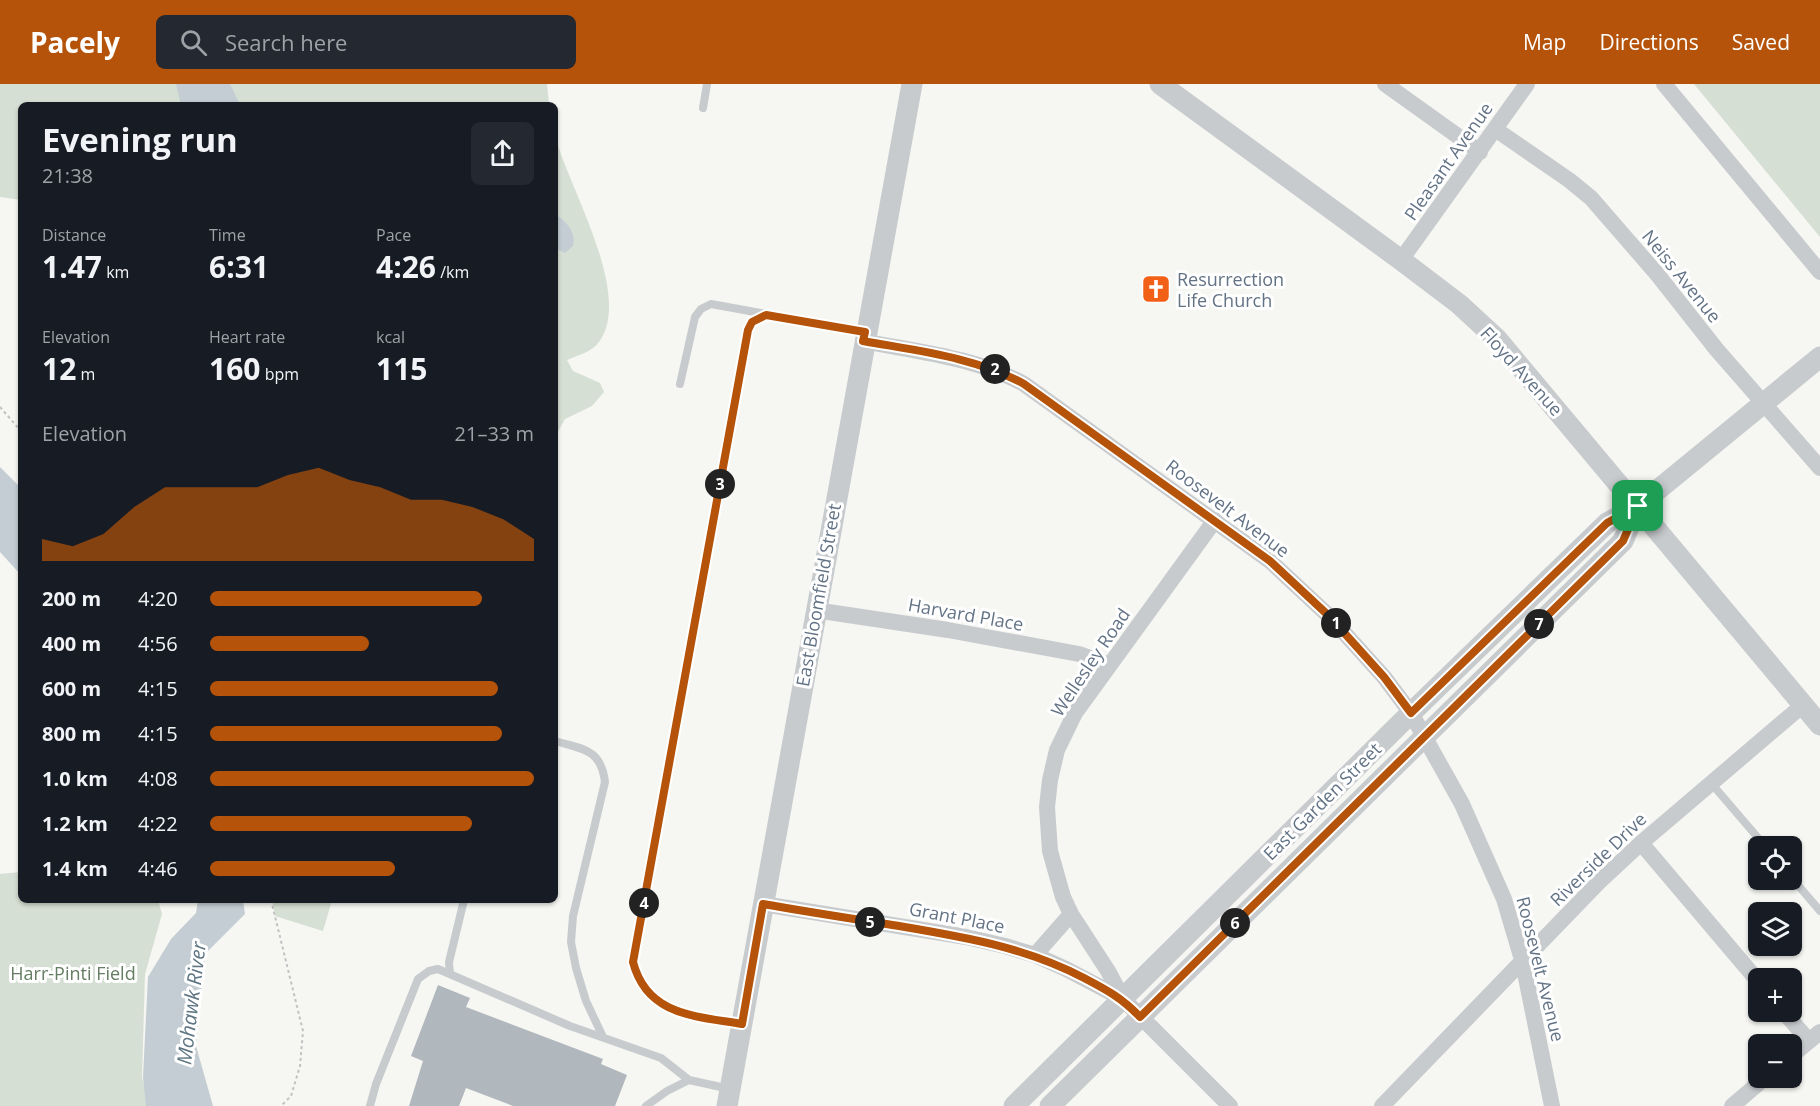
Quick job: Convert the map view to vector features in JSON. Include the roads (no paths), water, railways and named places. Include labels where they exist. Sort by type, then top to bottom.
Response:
[{"type":"street","name":"East Bloomfield Street","points":[[729,1097],[864,336],[912,84]]},
{"type":"street","name":"Floyd Avenue","points":[[1160,84],[1401,260],[1459,304],[1497,339],[1820,725]]},
{"type":"street","points":[[1385,84],[1480,152]]},
{"type":"street","name":"Pleasant Avenue","points":[[1401,260],[1527,84]]},
{"type":"street","points":[[1664,84],[1820,272]]},
{"type":"street","name":"Neiss Avenue","points":[[1495,129],[1591,198],[1658,274],[1717,350],[1820,468]]},
{"type":"street","name":"Roosevelt Avenue","points":[[864,336],[976,363],[1000,371],[1024,384],[1270,561],[1329,616],[1384,677],[1425,735],[1482,845],[1504,899],[1523,963],[1552,1106]]},
{"type":"street","name":"East Garden Street","points":[[1014,1106],[1411,713],[1607,523],[1638,506],[1820,357]]},
{"type":"street","name":"East Garden Street","points":[[1050,1106],[1623,541],[1638,506]]},
{"type":"street","name":"Wellesley Road","points":[[1215,520],[1075,713],[1058,750],[1050,780],[1047,807],[1050,851],[1063,897],[1123,999],[1230,1106]]},
{"type":"street","name":"Harvard Place","points":[[815,610],[948,630],[1080,654],[1109,665]]},
{"type":"street","name":"Riverside Drive","points":[[1382,1106],[1599,882],[1641,843],[1803,705]]},
{"type":"street","points":[[1641,843],[1748,969]]},
{"type":"street","name":"Grant Place","points":[[763,904],[966,937],[1035,955],[1123,999]]},
{"type":"street","points":[[1035,955],[1071,914]]},
{"type":"street","points":[[1797,1022],[1814,1036],[1802,1046]]},
{"type":"street","points":[[1732,1106],[1753,1088]]},
{"type":"lane","points":[[703,108],[707,84]]},
{"type":"lane","points":[[680,384],[695,317],[701,309],[711,304],[864,336]]},
{"type":"lane","points":[[742,1024],[680,1013],[661,1006],[645,988],[633,962],[748,330],[752,322],[766,315]]},
{"type":"lane","points":[[558,742],[589,751],[598,758],[604,770],[605,782],[573,916],[571,942],[586,1002],[603,1037]]},
{"type":"lane","points":[[1712,783],[1757,836]]},
{"type":"lane","points":[[1802,890],[1820,911]]},
{"type":"lane","points":[[450,973],[449,962],[463,903]]},
{"type":"lane","points":[[370,1106],[376,1084],[418,980],[429,971],[438,969],[603,1037],[661,1058],[689,1080],[729,1097]]},
{"type":"lane","points":[[646,1106],[667,1091],[689,1080]]},
{"type":"water","points":[[176,84],[230,84],[239,102],[180,102]]},
{"type":"water","points":[[558,216],[567,224],[574,241],[573,246],[565,253],[558,250]]},
{"type":"water","points":[[0,467],[18,485],[18,572],[0,552]]},
{"type":"water","name":"Mohawk River","points":[[198,903],[243,903],[245,914],[205,954],[196,1046],[213,1106],[146,1106],[143,1077],[148,977],[171,939],[196,913]]},
{"type":"place","name":"Resurrection Life Church","points":[[1156,289]]},
{"type":"park label","name":"Harr-Pinti Field","points":[[73,973]]}]
